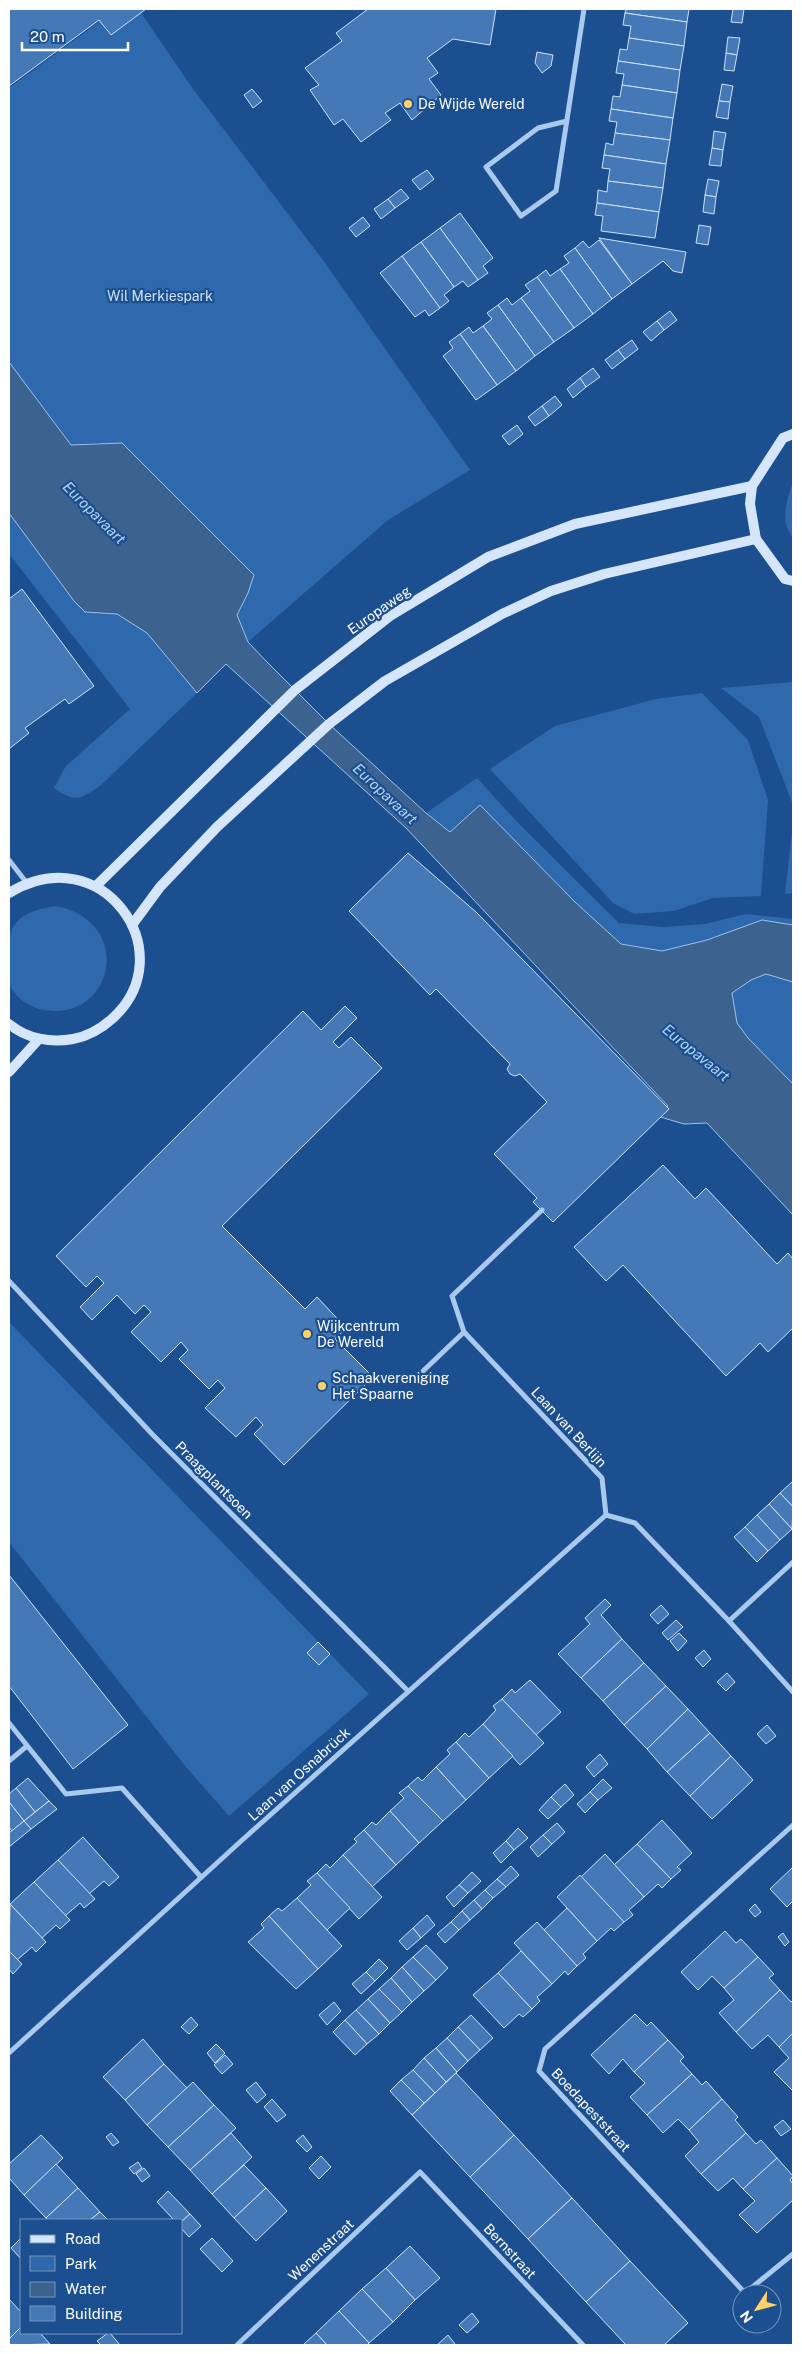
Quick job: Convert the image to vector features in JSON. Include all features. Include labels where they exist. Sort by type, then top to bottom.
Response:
[{"type":"main road","points":[[793,434],[783,438],[752,486],[750,504],[756,539],[785,579],[793,582]]},
{"type":"main road","name":"Europaweg","points":[[96,886],[275,708],[295,690],[390,616],[488,557],[574,524],[752,486]]},
{"type":"main road","points":[[132,925],[160,887],[217,827],[329,724],[385,681],[502,614],[551,591],[604,574],[756,539]]},
{"type":"main road","points":[[9,893],[26,882],[50,877],[74,878],[96,886],[111,897],[123,910],[132,925],[139,947],[138,970],[132,992],[121,1011],[104,1026],[84,1037],[61,1041],[38,1039],[16,1030],[9,1024]]},
{"type":"main road","points":[[9,1072],[38,1039]]},
{"type":"street","points":[[567,121],[538,128],[486,167],[522,216],[556,191],[567,121],[584,9]]},
{"type":"street","points":[[9,860],[26,882]]},
{"type":"street","name":"Laan van Berlijn","points":[[542,1210],[452,1296],[464,1332],[602,1478],[606,1514]]},
{"type":"street","name":"Praagplantsoen","points":[[9,1281],[154,1435],[408,1692]]},
{"type":"street","points":[[421,1373],[464,1332]]},
{"type":"street","points":[[606,1514],[635,1523],[729,1621],[793,1692]]},
{"type":"street","name":"Laan van Osnabrück","points":[[9,2053],[201,1877],[606,1514]]},
{"type":"street","points":[[729,1621],[793,1562]]},
{"type":"street","points":[[9,1722],[66,1794],[122,1788],[201,1877]]},
{"type":"street","points":[[9,1761],[27,1746]]},
{"type":"street","name":"Boedapeststraat","points":[[793,1825],[545,2049],[540,2071],[745,2293],[793,2254]]},
{"type":"street","name":"Wenenstraat","points":[[237,2345],[420,2172]]},
{"type":"street","name":"Bernstraat","points":[[420,2172],[583,2345]]},
{"type":"green space","name":"Wil Merkiespark","points":[[141,13],[193,89],[323,260],[470,470],[388,520],[248,642],[237,615],[248,593],[99,443],[71,445],[9,362],[9,88],[100,21],[110,35]]},
{"type":"green space","points":[[793,482],[793,537],[786,524],[785,517]]},
{"type":"green space","points":[[9,513],[74,601],[85,612],[117,614],[147,633],[197,693],[101,785],[78,798],[68,796],[54,788],[66,766],[130,709],[9,554]]},
{"type":"green space","points":[[793,682],[793,805],[759,717],[721,688]]},
{"type":"green space","points":[[702,693],[748,740],[768,800],[761,896],[713,898],[674,911],[634,914],[613,903],[490,769],[555,726],[656,699]]},
{"type":"green space","points":[[477,778],[522,827],[619,923],[663,927],[705,924],[746,914],[793,919],[793,925],[762,920],[707,940],[662,951],[621,944],[575,902],[480,805],[451,832],[426,813]]},
{"type":"green space","points":[[793,823],[793,893],[785,894]]},
{"type":"green space","points":[[56,906],[81,916],[98,931],[106,949],[106,969],[99,987],[87,1001],[68,1010],[45,1010],[34,1007],[15,994],[9,984],[9,942],[17,922],[25,915]]},
{"type":"green space","points":[[766,974],[793,982],[793,1084],[736,1023],[731,993],[751,980]]},
{"type":"green space","points":[[9,1322],[369,1694],[229,1816],[186,1767],[9,1542]]},
{"type":"water","name":"Europavaart","points":[[9,362],[71,445],[122,443],[254,575],[248,593],[237,615],[248,642],[329,724],[426,813],[450,832],[480,805],[575,902],[621,944],[662,951],[707,940],[762,920],[793,925],[793,982],[766,974],[751,980],[732,993],[737,1023],[748,1038],[793,1084],[793,1215],[707,1123],[684,1124],[657,1116],[668,1106],[406,828],[226,664],[197,693],[147,633],[117,614],[85,612],[74,601],[9,513]]},
{"type":"building","points":[[9,9],[146,9],[111,35],[99,20],[9,86]]},
{"type":"building","points":[[368,9],[496,9],[490,45],[453,39],[427,58],[438,73],[429,79],[441,95],[412,120],[400,103],[385,113],[391,120],[361,142],[343,119],[334,125],[310,90],[319,85],[305,68],[342,41],[336,33]]},
{"type":"building","points":[[626,9],[689,9],[687,22],[625,13]]},
{"type":"building","points":[[733,9],[744,9],[742,23],[731,22]]},
{"type":"building","points":[[625,13],[687,22],[684,46],[629,38],[631,26],[623,25]]},
{"type":"building","points":[[728,37],[740,38],[737,55],[726,53]]},
{"type":"building","points":[[629,38],[684,46],[680,70],[618,61],[620,49],[627,50]]},
{"type":"building","points":[[537,52],[553,55],[551,66],[542,73],[535,63]]},
{"type":"building","points":[[726,53],[737,55],[734,71],[724,70]]},
{"type":"building","points":[[618,61],[680,70],[677,93],[622,85],[624,74],[616,73]]},
{"type":"building","points":[[722,84],[733,86],[730,102],[719,101]]},
{"type":"building","points":[[622,85],[677,93],[673,118],[611,109],[613,96],[620,97]]},
{"type":"building","points":[[252,89],[262,101],[253,108],[244,95]]},
{"type":"building","points":[[719,101],[730,102],[728,119],[716,117]]},
{"type":"building","points":[[611,109],[673,118],[670,140],[615,133],[617,122],[609,121]]},
{"type":"building","points":[[714,131],[726,133],[723,150],[712,148]]},
{"type":"building","points":[[615,133],[670,140],[666,164],[604,155],[606,143],[613,145]]},
{"type":"building","points":[[712,148],[723,150],[721,166],[709,165]]},
{"type":"building","points":[[604,155],[666,164],[663,188],[608,181],[610,169],[602,168]]},
{"type":"building","points":[[427,170],[434,179],[420,190],[412,180]]},
{"type":"building","points":[[708,179],[719,181],[716,197],[705,195]]},
{"type":"building","points":[[608,181],[663,188],[659,212],[597,203],[598,190],[607,192]]},
{"type":"building","points":[[401,189],[409,198],[395,208],[388,199]]},
{"type":"building","points":[[705,195],[716,197],[714,214],[703,212]]},
{"type":"building","points":[[388,199],[395,208],[381,219],[374,209]]},
{"type":"building","points":[[597,203],[659,212],[655,238],[601,231],[603,216],[595,215]]},
{"type":"building","points":[[460,213],[493,258],[483,266],[488,273],[478,280],[440,228]]},
{"type":"building","points":[[363,217],[370,226],[356,237],[349,228]]},
{"type":"building","points":[[699,225],[711,227],[708,245],[696,243]]},
{"type":"building","points":[[440,228],[478,280],[468,287],[463,281],[454,287],[421,242]]},
{"type":"building","points":[[599,238],[686,252],[682,273],[673,271],[663,261],[632,284]]},
{"type":"building","points":[[599,240],[632,284],[612,299],[575,248],[583,241],[589,248]]},
{"type":"building","points":[[421,242],[454,287],[444,295],[449,301],[440,308],[402,256]]},
{"type":"building","points":[[575,248],[612,299],[593,314],[560,269],[569,263],[564,256]]},
{"type":"building","points":[[402,256],[440,308],[429,316],[425,310],[415,317],[380,273]]},
{"type":"building","points":[[560,269],[593,314],[574,328],[537,277],[546,270],[550,276]]},
{"type":"building","points":[[537,277],[574,328],[554,342],[521,298],[530,291],[525,285]]},
{"type":"building","points":[[507,298],[512,305],[521,298],[554,342],[535,356],[498,305]]},
{"type":"building","points":[[498,305],[535,356],[516,371],[483,326],[492,319],[487,313]]},
{"type":"building","points":[[670,311],[677,320],[664,330],[657,321]]},
{"type":"building","points":[[657,321],[664,330],[651,341],[643,332]]},
{"type":"building","points":[[483,326],[516,371],[497,385],[460,334],[469,327],[473,333]]},
{"type":"building","points":[[460,334],[497,385],[476,400],[443,356],[453,348],[449,342]]},
{"type":"building","points":[[632,340],[638,349],[625,359],[618,350]]},
{"type":"building","points":[[618,350],[625,359],[612,369],[605,360]]},
{"type":"building","points":[[593,368],[600,377],[586,387],[580,378]]},
{"type":"building","points":[[580,378],[586,387],[573,398],[567,389]]},
{"type":"building","points":[[555,396],[562,405],[549,416],[542,406]]},
{"type":"building","points":[[542,406],[549,416],[535,426],[528,417]]},
{"type":"building","points":[[517,425],[523,434],[509,445],[502,436]]},
{"type":"building","points":[[22,589],[94,686],[69,704],[65,699],[25,728],[29,733],[9,749],[9,599]]},
{"type":"building","points":[[408,853],[476,912],[669,1109],[553,1222],[533,1202],[537,1198],[494,1154],[547,1102],[520,1074],[515,1076],[510,1074],[507,1069],[510,1064],[436,989],[430,995],[349,911]]},
{"type":"building","points":[[345,1006],[357,1018],[333,1042],[339,1048],[351,1037],[382,1068],[222,1226],[305,1309],[317,1297],[346,1328],[335,1339],[373,1377],[284,1465],[254,1434],[263,1425],[256,1417],[236,1437],[205,1408],[225,1388],[218,1380],[209,1389],[179,1359],[188,1350],[181,1342],[161,1362],[131,1332],[151,1312],[144,1305],[135,1314],[117,1295],[92,1320],[80,1307],[104,1283],[97,1276],[86,1287],[56,1256],[303,1011],[321,1030]]},
{"type":"building","points":[[663,1165],[695,1199],[706,1188],[777,1264],[788,1253],[793,1259],[793,1328],[768,1352],[760,1343],[726,1376],[623,1265],[606,1281],[574,1247]]},
{"type":"building","points":[[793,1483],[793,1507],[780,1493]]},
{"type":"building","points":[[780,1493],[793,1507],[792,1529],[769,1504]]},
{"type":"building","points":[[769,1504],[792,1529],[780,1540],[757,1515]]},
{"type":"building","points":[[757,1515],[780,1540],[768,1551],[745,1527]]},
{"type":"building","points":[[745,1527],[768,1551],[757,1562],[734,1537]]},
{"type":"building","points":[[9,1575],[128,1725],[73,1769],[9,1686]]},
{"type":"building","points":[[605,1599],[611,1605],[601,1615],[622,1639],[581,1678],[558,1654],[590,1624],[585,1618]]},
{"type":"building","points":[[661,1605],[669,1614],[658,1624],[650,1615]]},
{"type":"building","points":[[676,1620],[683,1627],[668,1640],[662,1633]]},
{"type":"building","points":[[679,1633],[687,1641],[678,1651],[670,1641]]},
{"type":"building","points":[[622,1639],[644,1663],[603,1701],[581,1678]]},
{"type":"building","points":[[318,1642],[330,1654],[319,1665],[307,1653]]},
{"type":"building","points":[[704,1650],[711,1659],[703,1667],[695,1658]]},
{"type":"building","points":[[644,1663],[666,1686],[624,1725],[603,1701]]},
{"type":"building","points":[[727,1673],[735,1682],[726,1691],[717,1682]]},
{"type":"building","points":[[530,1680],[561,1712],[536,1735],[502,1699],[512,1689],[515,1693]]},
{"type":"building","points":[[666,1686],[688,1709],[647,1749],[624,1725]]},
{"type":"building","points":[[502,1699],[544,1743],[520,1765],[483,1724],[496,1710],[493,1706]]},
{"type":"building","points":[[688,1709],[710,1733],[667,1772],[647,1749]]},
{"type":"building","points":[[483,1724],[513,1756],[489,1778],[456,1742],[465,1733],[469,1737]]},
{"type":"building","points":[[767,1725],[776,1736],[766,1744],[757,1734]]},
{"type":"building","points":[[710,1733],[731,1756],[690,1796],[667,1772]]},
{"type":"building","points":[[456,1742],[489,1778],[466,1800],[436,1767],[450,1754],[447,1750]]},
{"type":"building","points":[[600,1754],[608,1764],[594,1777],[586,1767]]},
{"type":"building","points":[[731,1756],[753,1780],[712,1819],[690,1796]]},
{"type":"building","points":[[436,1767],[466,1800],[443,1821],[408,1786],[418,1777],[422,1781]]},
{"type":"building","points":[[28,1778],[49,1801],[35,1812],[16,1788]]},
{"type":"building","points":[[603,1779],[612,1788],[598,1800],[590,1792]]},
{"type":"building","points":[[565,1784],[574,1795],[561,1807],[551,1797]]},
{"type":"building","points":[[408,1786],[443,1821],[419,1843],[390,1811],[404,1798],[399,1793]]},
{"type":"building","points":[[16,1788],[35,1812],[24,1821],[9,1802],[9,1794]]},
{"type":"building","points":[[590,1792],[598,1800],[585,1813],[577,1804]]},
{"type":"building","points":[[551,1797],[561,1807],[548,1819],[539,1810]]},
{"type":"building","points":[[49,1801],[57,1809],[31,1829],[24,1821]]},
{"type":"building","points":[[9,1802],[24,1821],[12,1831],[9,1827]]},
{"type":"building","points":[[390,1811],[419,1843],[396,1865],[364,1830],[372,1822],[376,1825]]},
{"type":"building","points":[[662,1820],[692,1853],[677,1867],[681,1870],[671,1879],[637,1844]]},
{"type":"building","points":[[24,1821],[31,1829],[9,1847],[9,1833]]},
{"type":"building","points":[[557,1823],[565,1832],[552,1844],[543,1835]]},
{"type":"building","points":[[518,1828],[528,1838],[514,1850],[506,1841]]},
{"type":"building","points":[[364,1830],[396,1865],[372,1887],[343,1855],[357,1842],[354,1839]]},
{"type":"building","points":[[543,1835],[552,1844],[538,1857],[530,1847]]},
{"type":"building","points":[[83,1837],[119,1877],[109,1886],[104,1881],[89,1894],[58,1860]]},
{"type":"building","points":[[506,1841],[514,1850],[501,1863],[493,1853]]},
{"type":"building","points":[[637,1844],[671,1879],[662,1888],[658,1884],[644,1897],[614,1865]]},
{"type":"building","points":[[605,1854],[644,1897],[629,1910],[633,1915],[624,1922],[581,1877]]},
{"type":"building","points":[[343,1855],[382,1897],[359,1919],[317,1873],[326,1864],[330,1868]]},
{"type":"building","points":[[58,1860],[95,1899],[84,1908],[80,1903],[65,1916],[34,1882]]},
{"type":"building","points":[[511,1866],[519,1875],[506,1887],[497,1879]]},
{"type":"building","points":[[793,1867],[793,1901],[787,1907],[770,1889]]},
{"type":"building","points":[[472,1872],[481,1881],[468,1893],[459,1885]]},
{"type":"building","points":[[317,1873],[350,1908],[327,1930],[297,1898],[311,1885],[307,1881]]},
{"type":"building","points":[[580,1875],[624,1922],[614,1931],[611,1928],[597,1941],[557,1897]]},
{"type":"building","points":[[497,1879],[506,1887],[493,1898],[485,1890]]},
{"type":"building","points":[[34,1882],[70,1920],[60,1929],[56,1925],[42,1938],[10,1904]]},
{"type":"building","points":[[459,1885],[468,1893],[454,1907],[446,1897]]},
{"type":"building","points":[[485,1890],[493,1898],[482,1909],[474,1900]]},
{"type":"building","points":[[297,1898],[342,1946],[318,1969],[269,1916],[278,1908],[282,1911]]},
{"type":"building","points":[[474,1900],[482,1909],[470,1920],[462,1911]]},
{"type":"building","points":[[10,1904],[46,1942],[36,1952],[32,1947],[17,1960],[9,1951]]},
{"type":"building","points":[[755,1904],[761,1912],[755,1917],[749,1910]]},
{"type":"building","points":[[567,1908],[597,1941],[583,1954],[586,1958],[577,1966],[544,1930]]},
{"type":"building","points":[[462,1911],[470,1920],[459,1930],[451,1922]]},
{"type":"building","points":[[427,1915],[435,1925],[421,1938],[413,1928]]},
{"type":"building","points":[[269,1916],[318,1969],[296,1989],[248,1942],[264,1928],[261,1924]]},
{"type":"building","points":[[451,1922],[459,1930],[445,1943],[437,1934]]},
{"type":"building","points":[[537,1922],[577,1966],[568,1975],[565,1971],[552,1984],[514,1943]]},
{"type":"building","points":[[413,1928],[421,1938],[407,1950],[399,1941]]},
{"type":"building","points":[[725,1931],[736,1943],[741,1939],[758,1957],[724,1988],[712,1976],[698,1990],[681,1972]]},
{"type":"building","points":[[783,1933],[789,1942],[785,1946],[778,1937]]},
{"type":"building","points":[[426,1945],[448,1968],[436,1980],[413,1957]]},
{"type":"building","points":[[9,1951],[22,1964],[13,1974],[9,1969]]},
{"type":"building","points":[[521,1951],[552,1984],[537,1997],[540,2001],[532,2009],[498,1973]]},
{"type":"building","points":[[413,1957],[436,1980],[424,1991],[402,1967]]},
{"type":"building","points":[[758,1957],[774,1974],[769,1978],[780,1990],[736,2032],[719,2013],[734,2000],[724,1988]]},
{"type":"building","points":[[379,1959],[388,1968],[375,1981],[366,1972]]},
{"type":"building","points":[[402,1967],[424,1991],[412,2002],[391,1978]]},
{"type":"building","points":[[366,1972],[375,1981],[361,1994],[352,1984]]},
{"type":"building","points":[[498,1973],[532,2009],[523,2017],[519,2014],[504,2028],[473,1995]]},
{"type":"building","points":[[391,1978],[412,2002],[402,2012],[379,1989]]},
{"type":"building","points":[[379,1989],[402,2012],[390,2023],[368,1999]]},
{"type":"building","points":[[780,1990],[791,2002],[793,2000],[793,2033],[779,2047],[768,2035],[752,2049],[736,2032]]},
{"type":"building","points":[[368,1999],[390,2023],[379,2034],[356,2010]]},
{"type":"building","points":[[334,2002],[341,2011],[327,2025],[319,2015]]},
{"type":"building","points":[[356,2010],[379,2034],[367,2044],[345,2020]]},
{"type":"building","points":[[635,2014],[647,2026],[651,2022],[668,2040],[634,2072],[623,2059],[609,2074],[591,2055]]},
{"type":"building","points":[[471,2015],[493,2038],[480,2050],[458,2027]]},
{"type":"building","points":[[191,2017],[198,2025],[189,2034],[181,2027]]},
{"type":"building","points":[[345,2020],[367,2044],[355,2055],[333,2032]]},
{"type":"building","points":[[458,2027],[480,2050],[468,2061],[447,2038]]},
{"type":"building","points":[[793,2033],[792,2090],[774,2072],[789,2058],[779,2047]]},
{"type":"building","points":[[447,2038],[468,2061],[457,2072],[436,2048]]},
{"type":"building","points":[[143,2039],[164,2064],[125,2100],[103,2077]]},
{"type":"building","points":[[668,2040],[684,2057],[680,2061],[692,2074],[647,2115],[630,2097],[645,2083],[634,2072]]},
{"type":"building","points":[[216,2044],[225,2053],[215,2063],[207,2053]]},
{"type":"building","points":[[436,2048],[457,2072],[446,2082],[424,2058]]},
{"type":"building","points":[[225,2055],[233,2064],[222,2074],[214,2065]]},
{"type":"building","points":[[424,2058],[446,2082],[435,2093],[413,2070]]},
{"type":"building","points":[[164,2064],[187,2088],[147,2125],[125,2100]]},
{"type":"building","points":[[413,2070],[435,2093],[424,2103],[401,2080]]},
{"type":"building","points":[[456,2073],[514,2135],[470,2177],[412,2115]]},
{"type":"building","points":[[692,2074],[702,2085],[706,2081],[722,2099],[689,2130],[678,2119],[663,2133],[647,2115]]},
{"type":"building","points":[[401,2080],[424,2103],[412,2115],[390,2091]]},
{"type":"building","points":[[193,2082],[214,2105],[168,2147],[147,2125]]},
{"type":"building","points":[[256,2082],[266,2095],[257,2103],[246,2090]]},
{"type":"building","points":[[272,2099],[286,2115],[277,2122],[264,2107]]},
{"type":"building","points":[[722,2099],[738,2117],[735,2120],[746,2133],[701,2174],[685,2156],[699,2142],[689,2130]]},
{"type":"building","points":[[214,2105],[236,2128],[190,2170],[168,2147]]},
{"type":"building","points":[[783,2120],[791,2129],[781,2136],[774,2127]]},
{"type":"building","points":[[111,2133],[119,2142],[113,2146],[106,2137]]},
{"type":"building","points":[[231,2133],[252,2157],[212,2194],[190,2170]]},
{"type":"building","points":[[746,2133],[756,2144],[761,2140],[777,2158],[743,2189],[733,2178],[718,2191],[701,2174]]},
{"type":"building","points":[[41,2135],[63,2158],[24,2195],[9,2178],[9,2164]]},
{"type":"building","points":[[303,2135],[312,2147],[307,2152],[296,2141]]},
{"type":"building","points":[[514,2135],[572,2198],[528,2239],[470,2177]]},
{"type":"building","points":[[321,2156],[331,2167],[319,2179],[309,2168]]},
{"type":"building","points":[[777,2158],[793,2176],[790,2180],[793,2184],[793,2200],[757,2233],[739,2215],[755,2201],[743,2189]]},
{"type":"building","points":[[138,2162],[142,2168],[134,2174],[129,2168]]},
{"type":"building","points":[[56,2164],[78,2188],[46,2218],[24,2195]]},
{"type":"building","points":[[244,2165],[266,2188],[234,2218],[212,2194]]},
{"type":"building","points":[[144,2168],[150,2176],[142,2182],[136,2174]]},
{"type":"building","points":[[78,2188],[100,2212],[91,2219],[46,2218]]},
{"type":"building","points":[[266,2188],[287,2211],[256,2241],[234,2218]]},
{"type":"building","points":[[168,2191],[190,2214],[182,2221],[182,2219],[173,2219],[157,2202]]},
{"type":"building","points":[[572,2198],[630,2261],[586,2302],[528,2239]]},
{"type":"building","points":[[100,2212],[107,2219],[91,2219]]},
{"type":"building","points":[[190,2214],[201,2226],[189,2237],[182,2229],[182,2221]]},
{"type":"building","points":[[212,2238],[233,2261],[222,2272],[200,2249]]},
{"type":"building","points":[[20,2239],[20,2258],[11,2248]]},
{"type":"building","points":[[410,2246],[440,2278],[415,2300],[386,2268]]},
{"type":"building","points":[[630,2261],[688,2323],[664,2345],[626,2345],[586,2302]]},
{"type":"building","points":[[386,2268],[415,2300],[393,2322],[362,2289]]},
{"type":"building","points":[[362,2289],[393,2322],[369,2343],[339,2311]]},
{"type":"building","points":[[9,2299],[20,2311],[20,2328],[9,2339]]},
{"type":"building","points":[[339,2311],[369,2343],[367,2345],[327,2345],[316,2333]]},
{"type":"building","points":[[472,2313],[479,2322],[467,2333],[459,2325]]},
{"type":"building","points":[[20,2328],[20,2334],[41,2334],[50,2344],[9,2345],[9,2339]]},
{"type":"building","points":[[316,2333],[327,2345],[303,2345]]},
{"type":"building","points":[[107,2334],[111,2334],[120,2345],[101,2345],[97,2341]]},
{"type":"building","points":[[448,2335],[454,2345],[437,2345]]},
{"type":"place","name":"De Wijde Wereld","points":[[408,104]]},
{"type":"place","name":"Wijkcentrum De Wereld","points":[[307,1334]]},
{"type":"place","name":"Schaakvereniging Het Spaarne","points":[[322,1386]]}]
